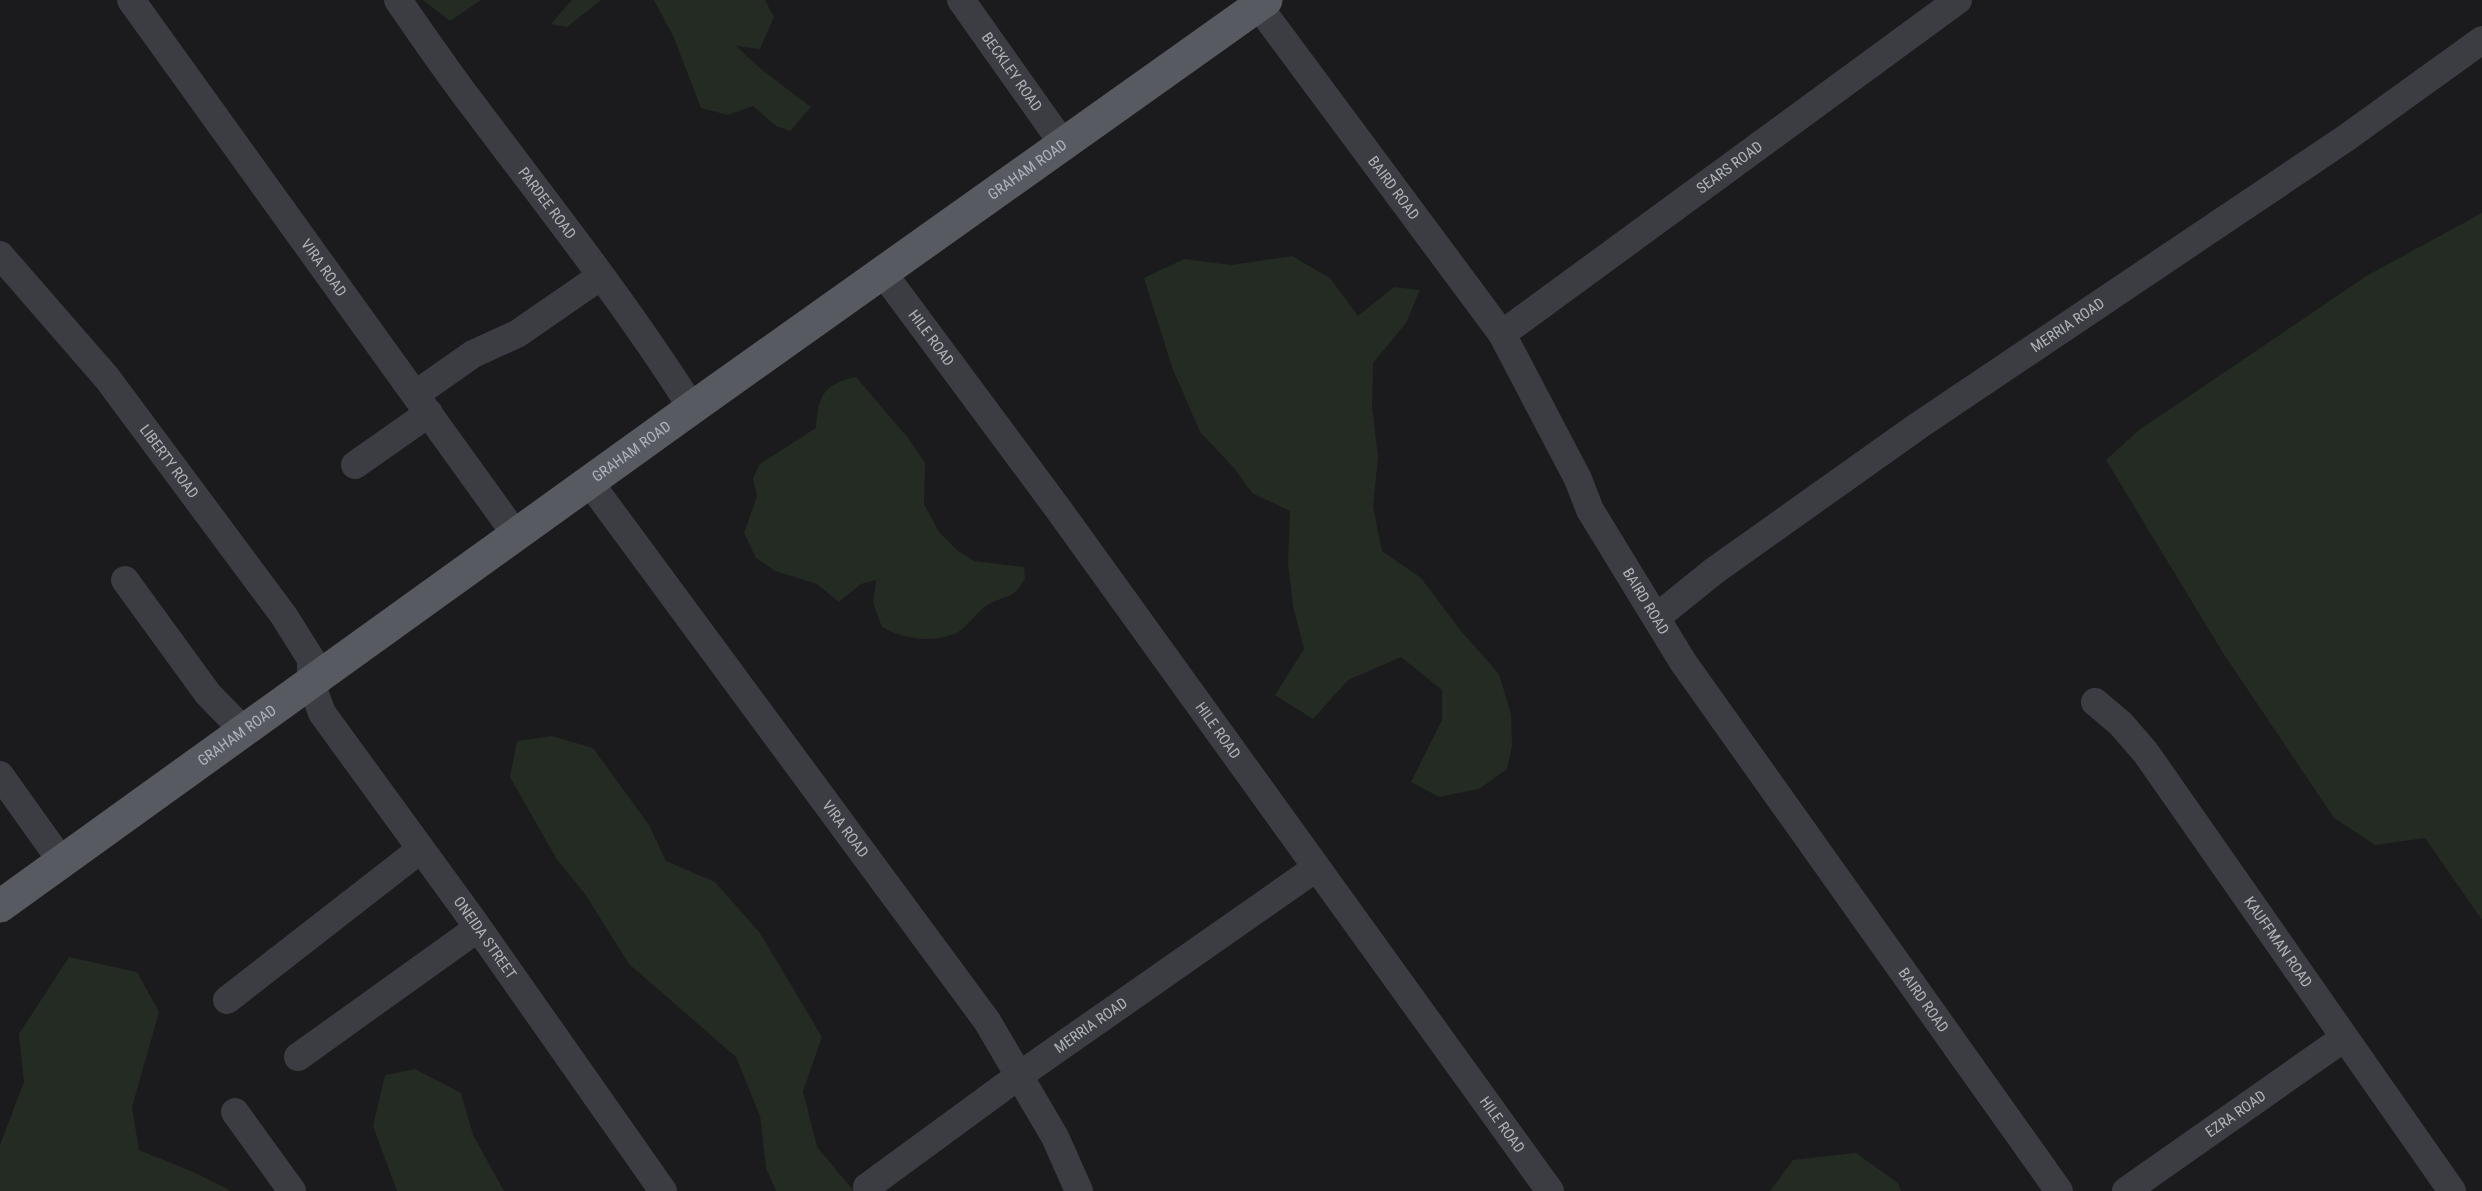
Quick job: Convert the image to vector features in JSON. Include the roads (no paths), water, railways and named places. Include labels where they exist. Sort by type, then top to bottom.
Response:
[{"type":"main road","name":"GRAHAM ROAD","points":[[0,906],[1260,2]]},
{"type":"street","name":"VIRA ROAD","points":[[131,0],[516,535]]},
{"type":"street","name":"PARDEE ROAD","points":[[398,0],[471,103],[561,220],[657,352],[692,408]]},
{"type":"street","name":"BECKLEY ROAD","points":[[961,0],[1063,144]]},
{"type":"street","name":"SEARS ROAD","points":[[1502,334],[1958,0]]},
{"type":"street","name":"BAIRD ROAD","points":[[1260,2],[1502,334],[1578,479],[1590,510],[1683,662],[2059,1191]]},
{"type":"street","name":"MERRIA ROAD","points":[[1657,617],[1714,571],[1918,426],[2346,138],[2482,40]]},
{"type":"street","name":"LIBERTY ROAD","points":[[0,255],[107,378],[284,616],[311,659],[311,683]]},
{"type":"street","name":"HILE ROAD","points":[[883,273],[1056,506],[1550,1191]]},
{"type":"street","points":[[355,465],[473,354],[517,334],[601,276]]},
{"type":"street","name":"VIRA ROAD","points":[[590,483],[987,1021],[1055,1137],[1079,1191]]},
{"type":"street","points":[[125,580],[208,694],[244,731]]},
{"type":"street","name":"ONEIDA STREET","points":[[311,683],[322,713],[663,1191]]},
{"type":"street","name":"KAUFFMAN ROAD","points":[[2095,702],[2121,723],[2146,753],[2452,1191]]},
{"type":"street","points":[[0,775],[62,861]]},
{"type":"street","points":[[227,1000],[421,849]]},
{"type":"street","name":"MERRIA ROAD","points":[[867,1187],[1020,1075],[1316,868]]},
{"type":"street","points":[[298,1057],[477,928]]},
{"type":"street","name":"EZRA ROAD","points":[[2126,1191],[2344,1038]]},
{"type":"street","points":[[235,1112],[292,1191]]}]
